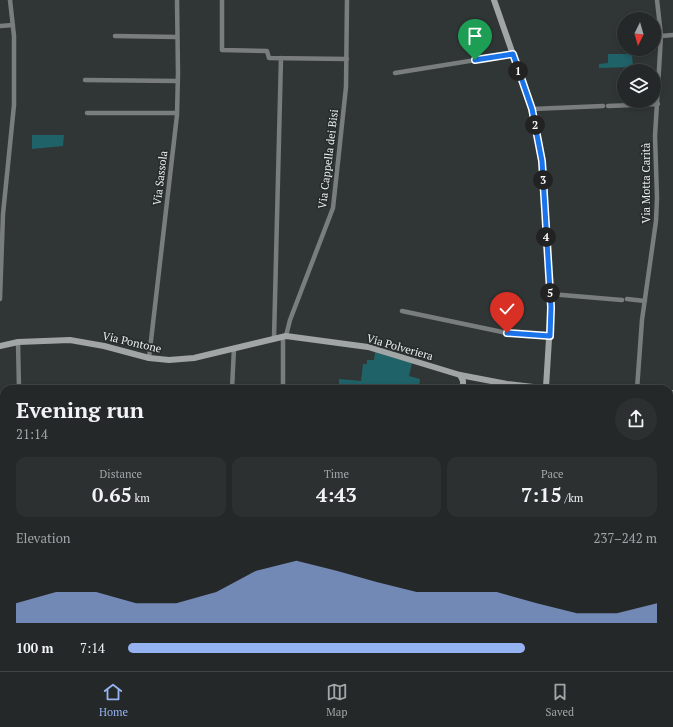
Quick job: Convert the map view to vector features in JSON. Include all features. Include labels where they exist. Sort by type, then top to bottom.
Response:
[{"type":"street","points":[[0,299],[2,214],[14,105],[13,24],[10,0]]},
{"type":"street","name":"Via Sassola","points":[[149,358],[177,113],[177,0]]},
{"type":"street","points":[[222,0],[222,50],[267,51],[269,58],[347,59]]},
{"type":"street","name":"Via Cappella dei Bisi","points":[[283,385],[285,336],[333,208],[338,176],[347,59],[347,0]]},
{"type":"street","points":[[494,0],[532,109],[542,161],[550,294],[550,336],[546,385]]},
{"type":"street","name":"Via Motta Carità","points":[[657,0],[658,12]]},
{"type":"street","points":[[0,26],[13,24]]},
{"type":"street","points":[[661,36],[673,35]]},
{"type":"street","points":[[115,36],[177,36]]},
{"type":"street","points":[[395,73],[513,54]]},
{"type":"street","points":[[274,339],[280,58]]},
{"type":"street","points":[[85,80],[178,81]]},
{"type":"street","points":[[532,109],[617,106]]},
{"type":"street","name":"Via Motta Carità","points":[[637,385],[645,301],[656,221],[655,136],[658,108]]},
{"type":"street","points":[[87,113],[177,113]]},
{"type":"street","points":[[550,294],[645,301]]},
{"type":"street","points":[[402,311],[507,333],[550,336]]},
{"type":"street","name":"Via Pontone","points":[[0,346],[18,342],[70,340],[104,346],[149,358],[169,360],[190,358],[285,336]]},
{"type":"street","name":"Via Polveriera","points":[[285,336],[368,346],[460,375],[513,385]]},
{"type":"street","points":[[18,342],[19,385]]},
{"type":"street","points":[[232,385],[234,348]]},
{"type":"street","points":[[460,375],[463,385]]},
{"type":"street","points":[[463,381],[469,376]]},
{"type":"shaded area","points":[[608,54],[617,54],[617,56],[632,56],[633,64],[617,64],[617,67],[599,68],[599,64],[608,63]]},
{"type":"shaded area","points":[[32,135],[64,135],[63,146],[32,149]]},
{"type":"shaded area","points":[[375,352],[412,363],[409,376],[420,379],[419,385],[339,385],[339,379],[361,381],[363,364],[367,364],[367,360],[374,360]]},
{"type":"route","points":[[475,60],[513,54],[532,109],[542,161],[548,282],[551,307],[550,336],[507,333]]}]
